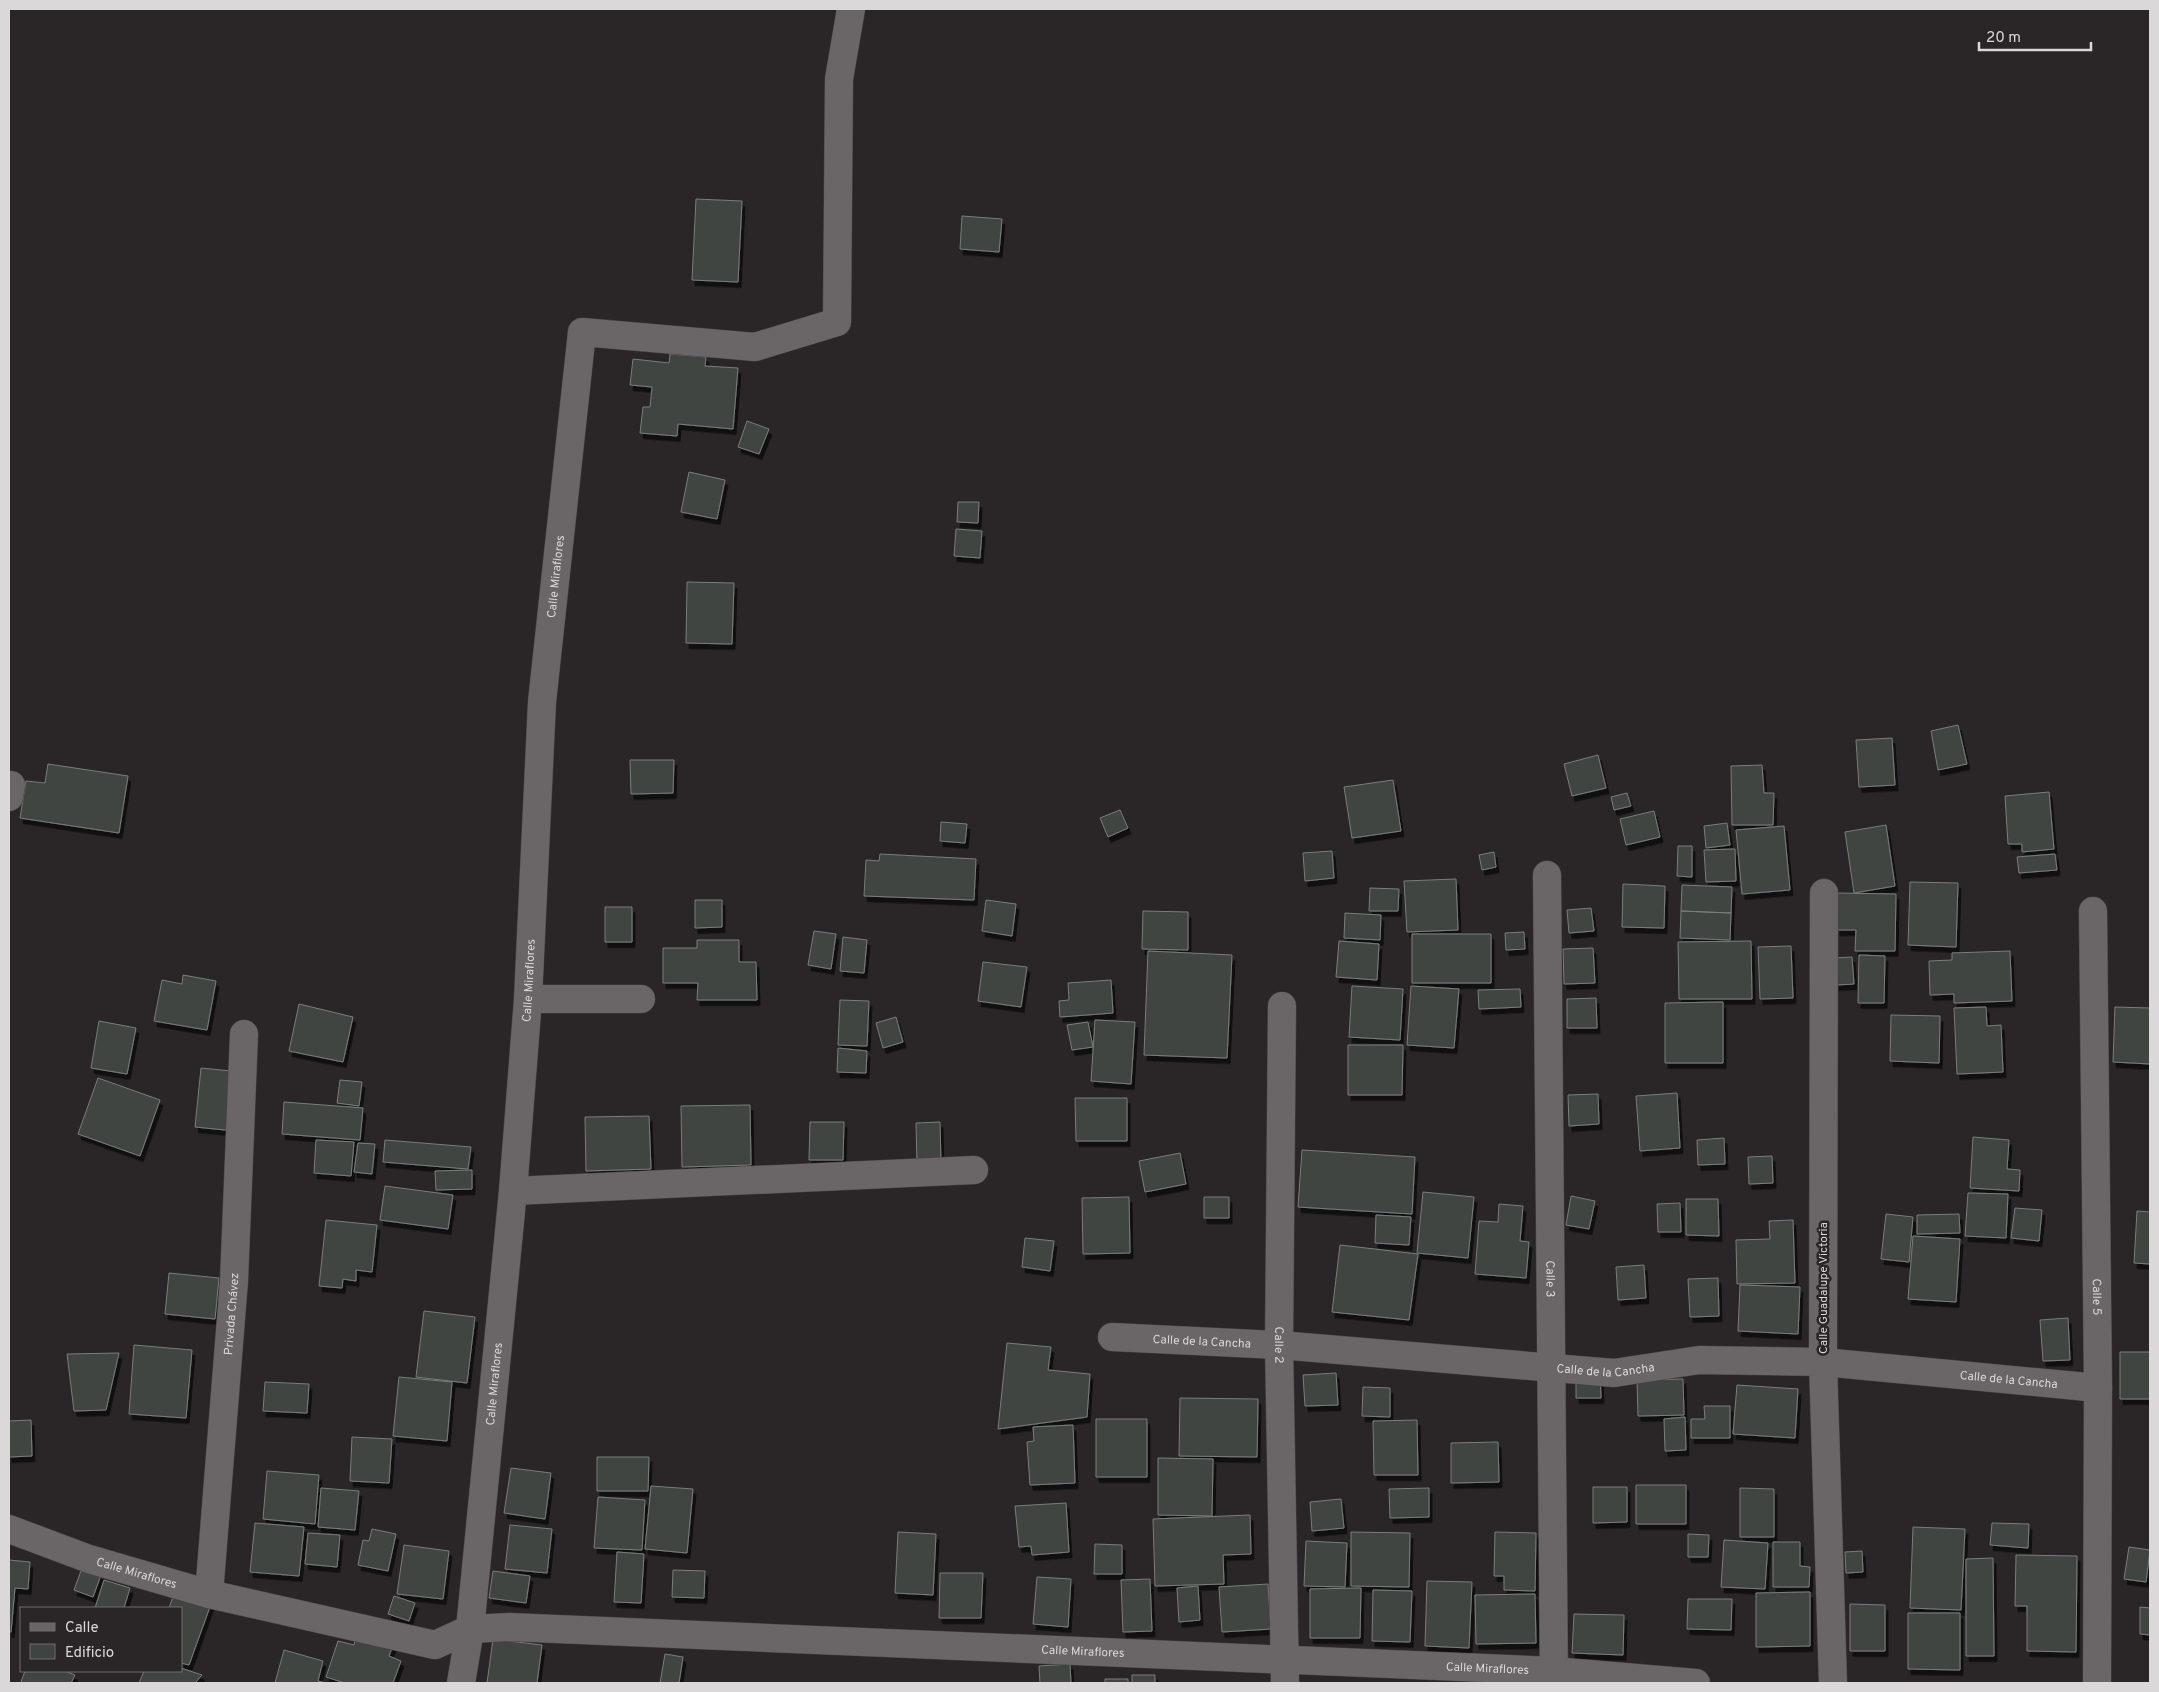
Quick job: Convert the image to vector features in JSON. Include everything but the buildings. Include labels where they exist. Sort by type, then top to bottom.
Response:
[{"type":"street","name":"Calle Miraflores","points":[[470,1629],[513,1191],[528,999],[542,702],[582,332],[755,347],[838,322],[839,79],[851,9]]},
{"type":"street","name":"Calle 3","points":[[1547,875],[1553,1677]]},
{"type":"street","name":"Calle Guadalupe Victoria","points":[[1824,893],[1823,1362],[1833,1683]]},
{"type":"street","name":"Calle 5","points":[[2093,911],[2098,1388],[2097,1683]]},
{"type":"street","points":[[528,999],[641,999]]},
{"type":"street","name":"Calle 2","points":[[1282,1006],[1279,1345],[1285,1671]]},
{"type":"street","name":"Privada Chávez","points":[[210,1594],[234,1281],[244,1034]]},
{"type":"street","points":[[513,1191],[974,1170]]},
{"type":"street","name":"Calle de la Cancha","points":[[1112,1337],[1279,1345],[1614,1373],[1699,1360],[1823,1362],[2098,1388]]},
{"type":"street","name":"Calle Miraflores","points":[[9,1529],[89,1559],[210,1594],[436,1645],[470,1629],[508,1628],[1285,1671],[1553,1677],[1696,1683]]},
{"type":"street","points":[[461,1683],[470,1629]]}]
